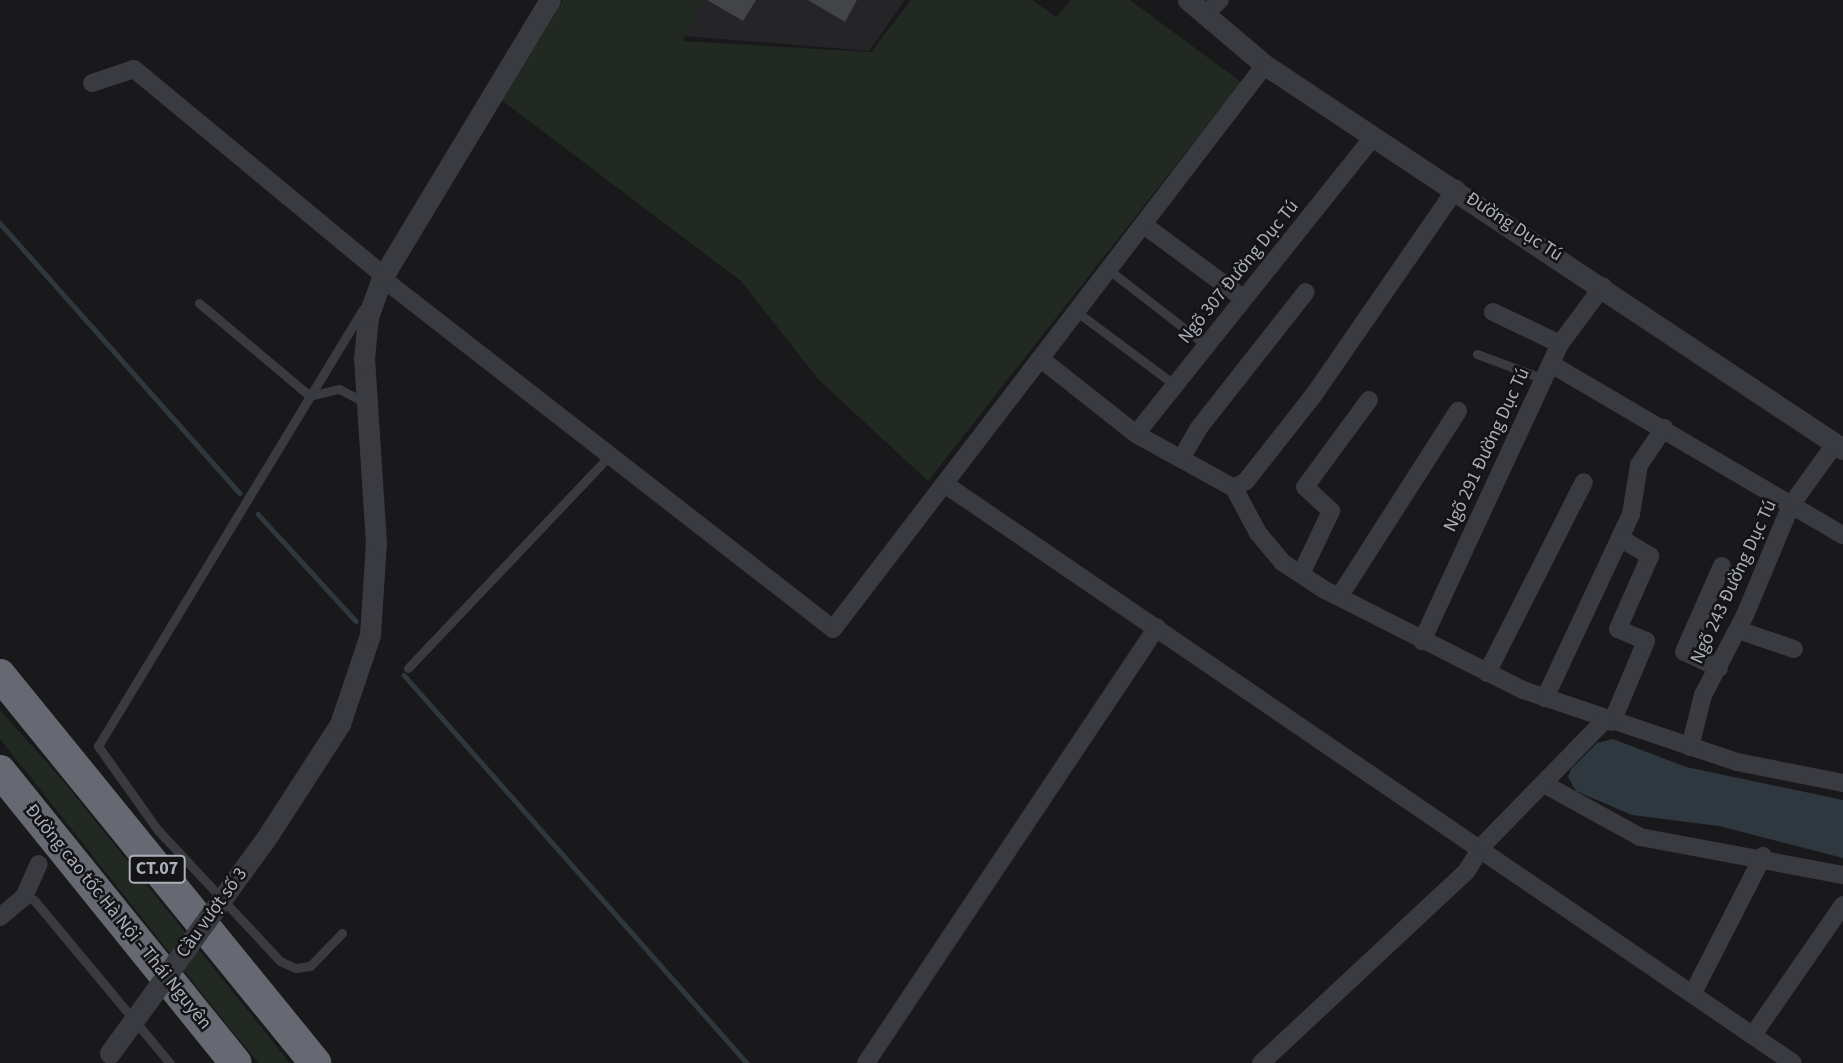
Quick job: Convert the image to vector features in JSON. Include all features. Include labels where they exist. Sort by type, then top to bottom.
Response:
[{"type":"highway","name":"CT.07","points":[[0,675],[315,1063]]},
{"type":"highway","name":"Đường cao tốc Hà Nội - Thái Nguyên","points":[[0,771],[236,1063]]},
{"type":"street","name":"Cầu vượt số 3","points":[[106,1058],[265,840],[340,724],[370,635],[376,543],[365,403],[368,317],[383,276],[550,0]]},
{"type":"street","name":"Đường Dục Tú","points":[[1188,0],[1213,6],[1265,65],[1604,286],[1839,447]]},
{"type":"street","points":[[92,83],[134,69],[383,276],[608,457],[833,629],[946,485],[1265,65]]},
{"type":"street","name":"Ngõ 307 Đường Dục Tú","points":[[1136,434],[1374,136]]},
{"type":"street","points":[[1234,488],[1246,481],[1313,396],[1455,189]]},
{"type":"street","points":[[1144,225],[1244,299]]},
{"type":"street","name":"Ngõ 291 Đường Dục Tú","points":[[1422,641],[1560,344],[1604,286]]},
{"type":"street","points":[[1181,459],[1212,410],[1306,292]]},
{"type":"street","points":[[1493,312],[1560,344]]},
{"type":"street","points":[[1041,359],[1136,434],[1234,488],[1258,533],[1301,574],[1422,641],[1545,698],[1609,721],[1690,747],[1843,783]]},
{"type":"street","points":[[1548,372],[1664,428],[1843,535]]},
{"type":"street","points":[[1301,574],[1331,511],[1305,487],[1369,400]]},
{"type":"street","points":[[1339,597],[1458,411]]},
{"type":"street","points":[[1545,698],[1620,538],[1637,493],[1639,465],[1664,428]]},
{"type":"street","name":"Ngõ 243 Đường Dục Tú","points":[[1690,747],[1703,695],[1738,630],[1791,505],[1839,447]]},
{"type":"street","points":[[1487,673],[1584,482]]},
{"type":"street","points":[[946,485],[1482,846],[1793,1063]]},
{"type":"street","points":[[1261,1063],[1466,872],[1482,846],[1609,721],[1646,641],[1618,629],[1650,556],[1620,538]]},
{"type":"street","points":[[1719,668],[1684,652],[1722,566]]},
{"type":"street","points":[[866,1063],[1157,627]]},
{"type":"street","points":[[1738,630],[1794,649]]},
{"type":"street","points":[[1544,784],[1640,837],[1763,856],[1843,875]]},
{"type":"street","points":[[1692,993],[1763,856]]},
{"type":"street","points":[[0,917],[24,897],[39,864]]},
{"type":"street","points":[[1753,1035],[1843,905]]},
{"type":"lane","points":[[1109,270],[1207,346]]},
{"type":"lane","points":[[342,933],[310,966],[295,968],[280,961],[157,829],[98,746],[383,276]]},
{"type":"lane","points":[[199,303],[310,396]]},
{"type":"lane","points":[[1077,312],[1175,385]]},
{"type":"lane","points":[[1477,354],[1548,372]]},
{"type":"lane","points":[[310,396],[339,389],[365,403]]},
{"type":"lane","points":[[408,668],[608,457]]},
{"type":"lane","points":[[24,897],[42,909],[170,1063]]},
{"type":"shaded area","points":[[563,0],[705,0],[682,41],[871,52],[911,0],[1032,0],[1056,17],[1071,0],[1130,0],[1241,82],[928,481],[819,380],[741,281],[500,99]]},
{"type":"shaded area","points":[[704,0],[905,0],[869,51],[683,36]]},
{"type":"shaded area","points":[[0,710],[64,782],[290,1063],[259,1063],[231,1030],[0,739]]},
{"type":"shaded area","points":[[1613,739],[1686,767],[1843,800],[1843,858],[1719,826],[1632,815],[1576,791],[1568,777],[1571,769],[1597,743]]},
{"type":"building","points":[[707,0],[756,0],[743,21]]},
{"type":"building","points":[[808,0],[857,0],[845,22]]},
{"type":"waterway","points":[[0,223],[240,493]]},
{"type":"waterway","points":[[258,514],[356,621]]},
{"type":"waterway","points":[[404,675],[747,1063]]}]
